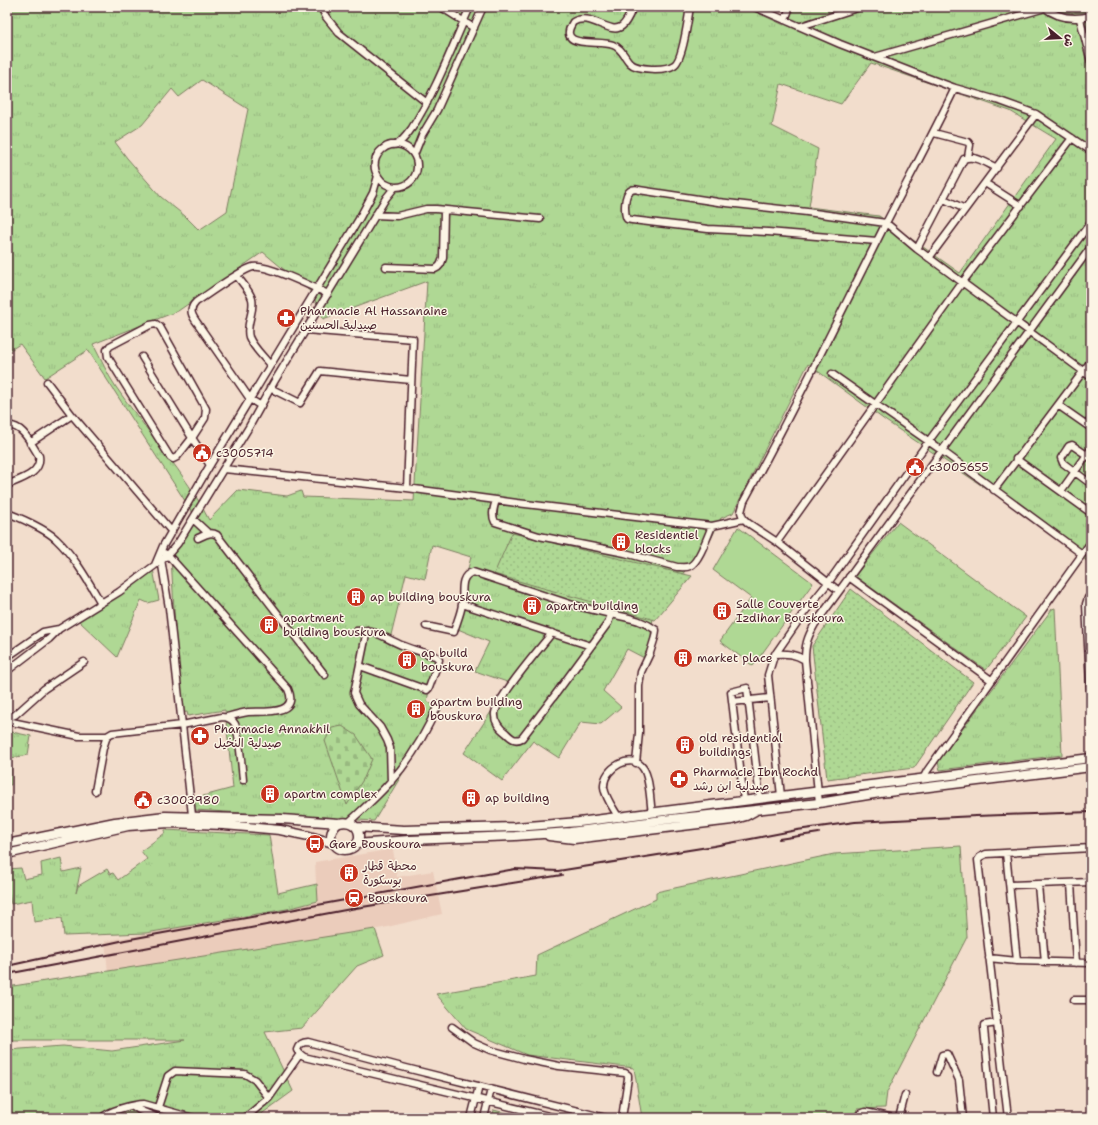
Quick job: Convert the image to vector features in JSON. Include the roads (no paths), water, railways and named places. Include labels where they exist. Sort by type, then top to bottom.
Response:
[{"type":"street","points":[[321,7],[326,17],[339,33],[427,103]]},
{"type":"street","points":[[441,7],[474,28]]},
{"type":"street","points":[[397,144],[408,148],[414,155],[417,163],[415,175],[407,184],[395,187],[383,183],[378,176],[374,165],[376,158],[379,152],[384,148],[397,144],[411,129],[427,103],[470,7]]},
{"type":"street","points":[[414,155],[422,135],[436,110],[483,7]]},
{"type":"street","points":[[633,7],[626,21],[619,28],[613,29],[582,18],[573,22],[569,35],[572,39],[578,41],[601,42],[614,45],[620,49],[629,62],[637,67],[652,69],[672,66],[676,64],[681,51],[690,7]]},
{"type":"street","points":[[755,7],[840,44],[955,88],[1036,114],[1091,152]]},
{"type":"street","points":[[785,20],[790,7]]},
{"type":"street","points":[[800,26],[860,7]]},
{"type":"street","points":[[875,57],[1045,8],[1062,17],[1080,19],[1091,16]]},
{"type":"street","points":[[1080,19],[1091,62]]},
{"type":"street","points":[[839,591],[777,542],[752,526],[744,519],[741,512],[744,501],[817,362],[886,223],[934,133],[955,88]]},
{"type":"street","points":[[929,258],[1036,114]]},
{"type":"street","points":[[917,249],[963,161],[968,157],[970,145],[968,142],[934,133]]},
{"type":"street","points":[[777,542],[962,283],[1072,138]]},
{"type":"street","points":[[968,157],[972,157],[997,168]]},
{"type":"street","points":[[7,671],[49,639],[59,629],[119,592],[155,565],[210,465],[373,193],[378,176]]},
{"type":"street","points":[[985,183],[1021,206]]},
{"type":"street","points":[[161,556],[168,555],[178,543],[224,469],[270,388],[375,215],[395,187]]},
{"type":"street","points":[[877,241],[768,232],[708,229],[632,220],[627,219],[626,216],[626,195],[628,192],[633,190],[639,190],[718,202],[886,223],[962,283],[1091,377]]},
{"type":"street","points":[[944,199],[965,209]]},
{"type":"street","points":[[375,215],[397,216],[426,209],[540,219]]},
{"type":"street","points":[[386,267],[435,269],[439,267],[442,264],[443,258],[444,210]]},
{"type":"street","points":[[781,796],[768,674],[775,654],[803,614],[828,583],[928,442],[1091,222]]},
{"type":"street","points":[[819,803],[805,660],[805,646],[807,637],[814,624],[1091,247]]},
{"type":"street","points":[[261,406],[250,399],[198,324],[190,309],[196,302],[236,276],[251,268],[259,267],[267,268],[328,294]]},
{"type":"street","points":[[236,276],[252,298],[252,308],[248,328],[252,343],[270,365]]},
{"type":"street","points":[[156,324],[160,327],[207,412],[205,418],[192,438],[177,457],[173,459],[170,458],[108,357],[106,353],[108,348],[150,325],[156,324]]},
{"type":"street","points":[[306,330],[413,339],[407,488]]},
{"type":"street","points":[[142,357],[210,465]]},
{"type":"street","points":[[994,490],[1091,361]]},
{"type":"street","points":[[270,388],[300,403],[320,371],[411,380]]},
{"type":"street","points":[[832,374],[941,450],[1082,554]]},
{"type":"street","points":[[47,382],[72,415],[172,532]]},
{"type":"street","points":[[1058,405],[1091,428]]},
{"type":"street","points":[[30,443],[72,415]]},
{"type":"street","points":[[7,426],[19,428],[39,456],[38,468],[34,472],[7,485]]},
{"type":"street","points":[[1089,457],[1073,445],[1070,445],[1061,460],[1087,481],[1091,480]]},
{"type":"street","points":[[1061,490],[1074,472],[1089,457],[1091,449]]},
{"type":"street","points":[[1016,459],[1091,513]]},
{"type":"street","points":[[224,469],[407,488],[518,504],[712,526],[744,519]]},
{"type":"street","points":[[496,500],[493,517],[494,520],[498,522],[539,536],[625,553],[677,567],[686,567],[693,564],[700,554],[712,526]]},
{"type":"street","points":[[7,513],[44,530],[56,538],[78,567],[100,603]]},
{"type":"street","points":[[193,519],[208,533]]},
{"type":"street","points":[[198,538],[208,533],[217,534],[325,675]]},
{"type":"street","points":[[923,779],[927,771],[991,680],[1091,542]]},
{"type":"street","points":[[7,720],[79,736],[107,736],[112,733],[182,725],[246,712],[279,711],[285,708],[290,694],[288,689],[168,555]]},
{"type":"street","points":[[161,556],[169,608],[192,816]]},
{"type":"street","points":[[426,626],[454,632],[462,604],[463,582],[468,574],[473,572],[573,605],[625,616],[648,624],[656,630],[650,652],[641,672],[639,686],[639,733],[636,763]]},
{"type":"street","points":[[849,577],[991,680]]},
{"type":"street","points":[[1091,597],[1088,598],[1086,604],[1091,704]]},
{"type":"street","points":[[462,604],[591,646]]},
{"type":"street","points":[[552,634],[512,684],[499,703],[495,712],[496,723],[513,739],[522,738],[608,623],[611,614]]},
{"type":"street","points":[[7,657],[43,632],[59,629]]},
{"type":"street","points":[[368,630],[355,685],[354,696],[359,704],[380,727],[387,740],[390,748],[391,782]]},
{"type":"street","points":[[356,631],[368,630],[403,645],[435,656],[439,660],[429,689],[427,690],[360,666]]},
{"type":"street","points":[[775,654],[794,654],[805,660]]},
{"type":"street","points":[[7,720],[15,715],[44,689],[84,662]]},
{"type":"street","points":[[744,801],[731,692],[747,688],[760,799]]},
{"type":"street","points":[[732,702],[770,698]]},
{"type":"street","points":[[7,844],[130,819],[165,816],[282,819],[339,823],[348,822],[391,782],[402,768],[423,737],[438,705]]},
{"type":"street","points":[[227,717],[237,728],[243,780]]},
{"type":"street","points":[[94,791],[107,736]]},
{"type":"street","points":[[348,822],[356,827],[404,830],[516,827],[619,818],[818,791],[1091,758]]},
{"type":"street","points":[[619,818],[604,789],[606,777],[609,771],[617,765],[628,762],[636,763],[642,766],[646,773],[652,813]]},
{"type":"street","points":[[356,844],[539,834],[574,839],[732,820],[746,816],[759,808],[819,803],[880,793],[1091,767]]},
{"type":"street","points":[[7,854],[128,826],[169,823],[224,825],[280,830],[332,842],[343,850],[350,849],[356,844],[359,834],[356,827]]},
{"type":"street","points":[[332,842],[331,835],[333,828],[339,823]]},
{"type":"street","points":[[1008,1118],[978,860],[982,854],[1091,848]]},
{"type":"street","points":[[1006,853],[1017,961]]},
{"type":"street","points":[[1010,885],[1091,882]]},
{"type":"street","points":[[1071,883],[1076,963]]},
{"type":"street","points":[[1038,884],[1045,962]]},
{"type":"street","points":[[989,958],[1017,961],[1091,963]]},
{"type":"street","points":[[1074,1000],[1091,1000]]},
{"type":"street","points":[[994,1118],[984,1025],[997,1023]]},
{"type":"street","points":[[452,1027],[474,1043],[490,1050],[559,1066],[625,1073],[628,1075],[628,1078],[622,1118]]},
{"type":"street","points":[[557,1118],[304,1057],[297,1050],[303,1042],[308,1042],[606,1118]]},
{"type":"street","points":[[245,1118],[269,1098],[300,1054]]},
{"type":"street","points":[[937,1072],[942,1055],[947,1054],[959,1080],[963,1118]]},
{"type":"street","points":[[403,1081],[406,1068]]},
{"type":"street","points":[[158,1107],[168,1076],[175,1071],[245,1074],[255,1080],[269,1098]]},
{"type":"street","points":[[472,1118],[479,1086]]},
{"type":"street","points":[[484,1118],[491,1089]]},
{"type":"street","points":[[899,1118],[905,1095]]},
{"type":"street","points":[[102,1118],[104,1115],[144,1104],[193,1118]]},
{"type":"street","points":[[133,1106],[150,1117],[158,1118]]},
{"type":"street","points":[[858,1118],[861,1113],[865,1112],[894,1118]]},
{"type":"railway","points":[[7,966],[125,940],[515,869],[558,871],[714,846],[797,830],[855,822],[1091,812]]},
{"type":"railway","points":[[779,839],[819,833]]},
{"type":"railway","points":[[7,974],[356,908],[562,875]]},
{"type":"place","name":"Pharmacie Al Hassanaine صيدلية الحسنين","points":[[286,318]]},
{"type":"place","name":"c3005714","points":[[202,453]]},
{"type":"place","name":"c3005655","points":[[915,467]]},
{"type":"place","name":"Residentiel blocks","points":[[621,542]]},
{"type":"place","name":"ap building bouskura","points":[[356,597]]},
{"type":"place","name":"apartm building","points":[[532,606]]},
{"type":"place","name":"Salle Couverte Izdihar Bouskoura","points":[[722,611]]},
{"type":"place","name":"apartment building bouskura","points":[[269,625]]},
{"type":"place","name":"market place","points":[[683,658]]},
{"type":"place","name":"ap build bouskura","points":[[407,660]]},
{"type":"place","name":"apartm building bouskura","points":[[416,709]]},
{"type":"place","name":"Pharmacie Annakhil صيدلية النخيل","points":[[200,736]]},
{"type":"place","name":"old residential buildings","points":[[685,745]]},
{"type":"place","name":"Pharmacie Ibn Rochd صيدلية ابن رشد","points":[[679,779]]},
{"type":"place","name":"apartm complex","points":[[270,794]]},
{"type":"place","name":"ap building","points":[[471,798]]},
{"type":"place","name":"c3003980","points":[[143,800]]},
{"type":"place","name":"Gare Bouskoura","points":[[315,844]]},
{"type":"place","name":"محطة قطار بوسكورة","points":[[349,873]]},
{"type":"place","name":"Bouskoura","points":[[354,898]]}]
